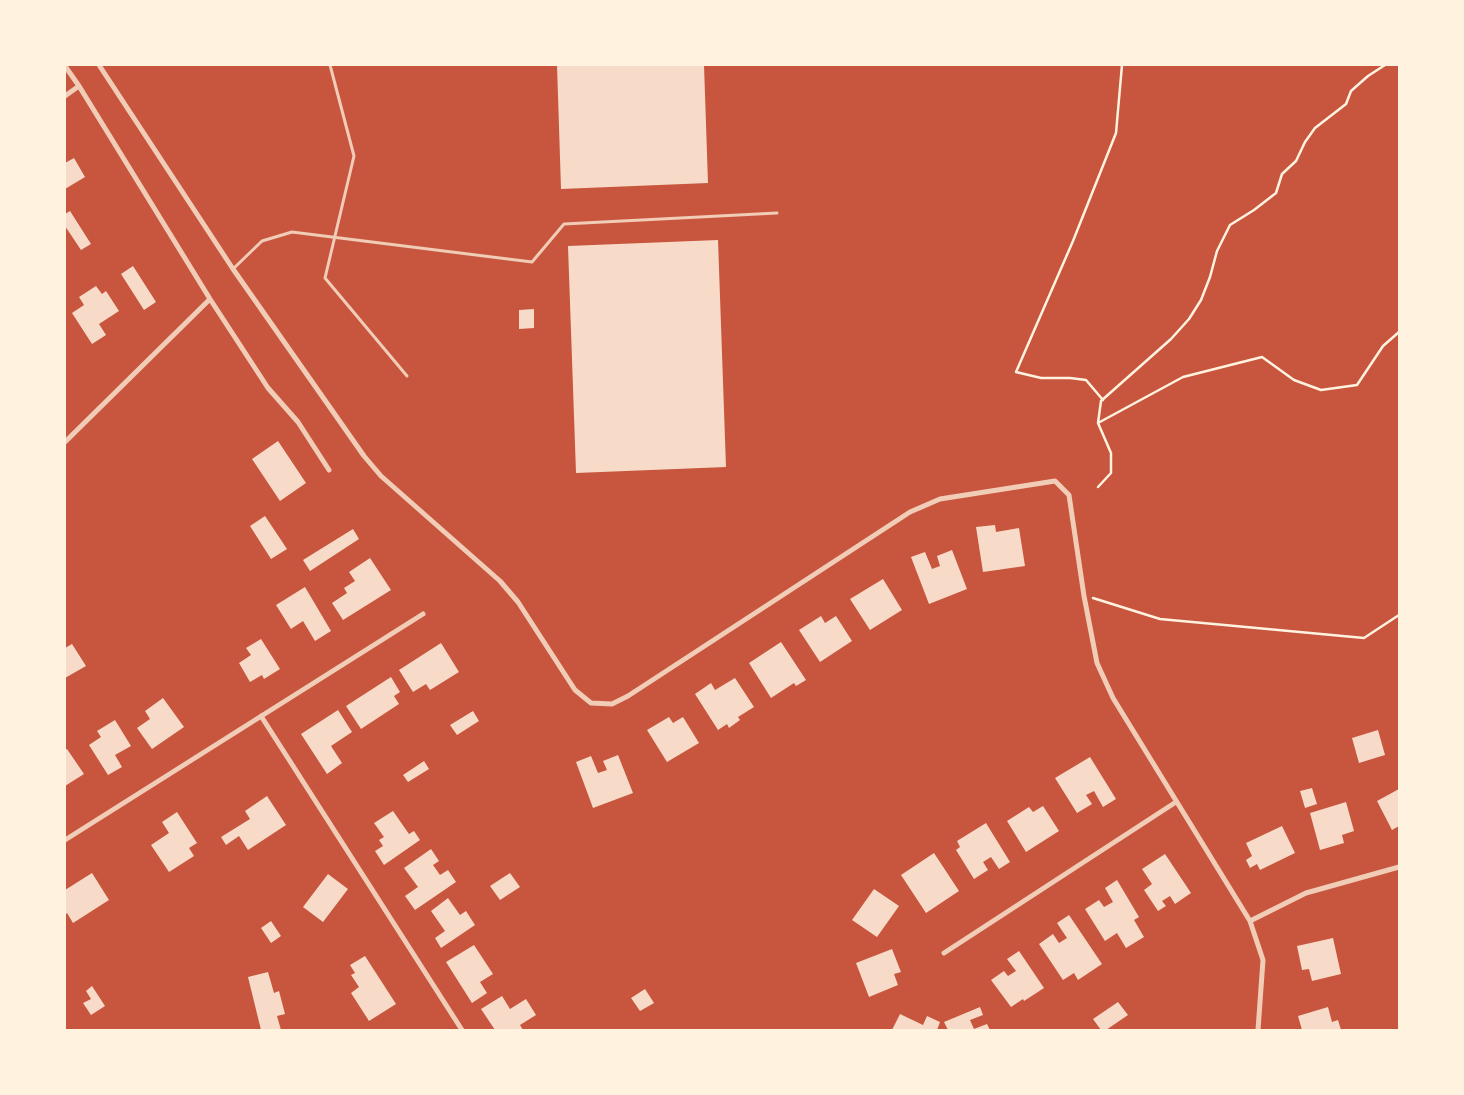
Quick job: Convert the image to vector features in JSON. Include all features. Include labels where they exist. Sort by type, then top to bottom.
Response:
[{"type":"street","points":[[99,65],[233,269],[364,456],[381,476],[500,581],[518,602],[575,690],[591,703],[612,704],[628,696],[910,512],[940,499],[1055,481],[1069,495],[1084,596],[1097,663],[1113,698],[1250,921],[1263,960],[1258,1030]]},
{"type":"street","points":[[65,66],[210,299],[268,388],[298,422],[329,470]]},
{"type":"street","points":[[65,96],[79,86]]},
{"type":"street","points":[[65,442],[210,299]]},
{"type":"street","points":[[65,840],[423,614]]},
{"type":"street","points":[[261,716],[462,1030]]},
{"type":"street","points":[[944,953],[1176,802]]},
{"type":"street","points":[[1250,921],[1306,892],[1399,867]]},
{"type":"lane","points":[[330,65],[354,156],[325,278],[407,376]]},
{"type":"lane","points":[[233,269],[262,241],[292,232],[532,262],[564,224],[777,212]]},
{"type":"path","points":[[1102,400],[1086,380],[1041,378],[1016,372],[1073,241],[1116,133],[1122,65]]},
{"type":"path","points":[[1098,487],[1111,474],[1111,453],[1098,423],[1101,401],[1171,339],[1189,319],[1201,300],[1217,251],[1230,225],[1276,193],[1282,174],[1296,161],[1315,128],[1346,104],[1351,91],[1368,76],[1385,65]]},
{"type":"path","points":[[1098,423],[1183,377],[1262,357],[1294,380],[1322,390],[1357,385],[1383,346],[1399,332]]},
{"type":"path","points":[[1084,596],[1160,619],[1364,638],[1399,615]]},
{"type":"building","points":[[557,65],[704,65],[708,183],[561,189]]},
{"type":"building","points":[[74,158],[85,177],[65,189],[65,163]]},
{"type":"building","points":[[70,211],[91,244],[81,250],[65,226],[65,214]]},
{"type":"building","points":[[718,240],[726,467],[576,473],[568,246]]},
{"type":"building","points":[[133,266],[156,302],[144,310],[121,274]]},
{"type":"building","points":[[96,286],[102,294],[106,291],[119,311],[99,324],[106,335],[92,344],[72,313],[84,305],[79,297]]},
{"type":"building","points":[[534,309],[534,328],[519,329],[519,310]]},
{"type":"building","points":[[278,441],[306,483],[280,501],[252,459]]},
{"type":"building","points":[[265,516],[287,549],[271,559],[250,526]]},
{"type":"building","points":[[995,525],[996,532],[1019,528],[1025,566],[983,572],[976,527]]},
{"type":"building","points":[[353,529],[359,539],[310,571],[303,560]]},
{"type":"building","points":[[952,550],[967,589],[929,604],[911,557],[925,552],[932,569],[940,566],[937,556]]},
{"type":"building","points":[[370,558],[391,590],[343,620],[332,603],[347,593],[344,588],[355,581],[349,572]]},
{"type":"building","points":[[883,579],[902,610],[870,630],[850,599]]},
{"type":"building","points":[[305,587],[331,631],[315,641],[303,621],[291,629],[276,605]]},
{"type":"building","points":[[821,616],[825,623],[836,616],[852,641],[820,662],[799,630]]},
{"type":"building","points":[[261,639],[280,669],[264,679],[262,675],[250,682],[239,663],[251,655],[246,648]]},
{"type":"building","points":[[781,642],[806,680],[796,686],[794,683],[771,698],[749,663]]},
{"type":"building","points":[[441,643],[459,672],[430,690],[426,684],[413,692],[399,670]]},
{"type":"building","points":[[72,644],[86,666],[65,678],[65,648]]},
{"type":"building","points":[[391,677],[400,692],[394,696],[399,704],[361,729],[346,706]]},
{"type":"building","points":[[735,678],[754,707],[738,717],[740,720],[729,728],[727,724],[718,730],[695,694],[711,683],[715,690]]},
{"type":"building","points":[[163,698],[184,727],[152,749],[137,728],[150,719],[145,711]]},
{"type":"building","points":[[338,710],[352,732],[331,746],[342,763],[327,774],[301,734]]},
{"type":"building","points":[[473,711],[479,721],[457,735],[450,725]]},
{"type":"building","points":[[669,717],[673,723],[683,717],[699,743],[667,762],[647,730]]},
{"type":"building","points":[[115,720],[131,746],[115,755],[122,767],[108,775],[89,745],[101,737],[97,731]]},
{"type":"building","points":[[1378,730],[1385,755],[1359,763],[1352,738]]},
{"type":"building","points":[[67,749],[84,774],[65,786],[65,750]]},
{"type":"building","points":[[618,755],[633,793],[593,808],[576,762],[591,756],[598,773],[607,770],[603,761]]},
{"type":"building","points":[[1090,757],[1116,799],[1103,807],[1094,791],[1086,795],[1092,804],[1077,813],[1055,778]]},
{"type":"building","points":[[424,761],[429,769],[408,782],[403,775]]},
{"type":"building","points":[[1312,788],[1317,804],[1305,808],[1300,791]]},
{"type":"building","points":[[1399,789],[1399,826],[1392,830],[1377,801]]},
{"type":"building","points":[[267,796],[286,825],[248,850],[239,836],[226,845],[221,837],[250,819],[245,811]]},
{"type":"building","points":[[1346,802],[1354,831],[1342,835],[1344,843],[1320,850],[1310,813]]},
{"type":"building","points":[[1043,806],[1059,831],[1026,852],[1007,821],[1029,807],[1033,812]]},
{"type":"building","points":[[393,811],[409,834],[414,831],[420,840],[384,865],[375,851],[383,846],[379,840],[384,837],[374,823]]},
{"type":"building","points":[[177,812],[197,843],[189,848],[194,856],[169,872],[151,845],[169,833],[162,822]]},
{"type":"building","points":[[986,823],[1010,862],[999,869],[991,857],[983,862],[988,870],[974,879],[956,850],[960,847],[957,841]]},
{"type":"building","points":[[1282,826],[1295,853],[1260,870],[1257,864],[1250,868],[1246,860],[1252,856],[1246,843]]},
{"type":"building","points":[[431,849],[439,861],[433,865],[440,875],[448,870],[456,882],[415,910],[405,896],[418,887],[404,868]]},
{"type":"building","points":[[934,853],[959,891],[926,913],[901,875]]},
{"type":"building","points":[[1165,854],[1191,893],[1175,904],[1170,896],[1162,901],[1166,906],[1158,911],[1144,890],[1152,884],[1142,869]]},
{"type":"building","points":[[92,873],[109,900],[73,923],[67,913],[65,915],[65,890]]},
{"type":"building","points":[[510,873],[520,887],[500,900],[490,886]]},
{"type":"building","points":[[328,874],[348,889],[323,922],[303,907]]},
{"type":"building","points":[[1117,880],[1139,917],[1134,920],[1144,937],[1126,948],[1117,933],[1105,941],[1085,909],[1099,900],[1104,907],[1113,902],[1105,888]]},
{"type":"building","points":[[874,889],[899,906],[877,937],[852,920]]},
{"type":"building","points":[[448,898],[460,915],[466,911],[475,925],[441,948],[435,938],[445,931],[431,911]]},
{"type":"building","points":[[1069,915],[1102,964],[1078,980],[1074,973],[1063,980],[1039,944],[1053,934],[1059,943],[1067,938],[1057,923]]},
{"type":"building","points":[[271,921],[281,936],[271,943],[261,928]]},
{"type":"building","points":[[1333,938],[1341,974],[1312,981],[1309,969],[1302,970],[1297,946]]},
{"type":"building","points":[[474,945],[493,974],[480,982],[487,993],[472,1003],[446,962]]},
{"type":"building","points":[[892,949],[901,972],[894,974],[898,985],[869,997],[856,963]]},
{"type":"building","points":[[1019,951],[1044,988],[1011,1007],[991,980],[1004,971],[1008,976],[1016,971],[1007,959]]},
{"type":"building","points":[[365,956],[396,1004],[369,1021],[351,993],[359,987],[351,975],[355,973],[350,965]]},
{"type":"building","points":[[268,972],[274,993],[279,991],[285,1014],[277,1016],[281,1030],[261,1030],[248,977]]},
{"type":"building","points":[[92,986],[105,1006],[91,1015],[83,1003],[91,999],[86,991]]},
{"type":"building","points":[[645,989],[654,1003],[640,1011],[631,998]]},
{"type":"building","points":[[502,996],[510,1009],[526,999],[536,1015],[520,1025],[523,1030],[495,1030],[481,1009]]},
{"type":"building","points":[[1118,1002],[1128,1015],[1106,1030],[1101,1030],[1093,1019]]},
{"type":"building","points":[[980,1007],[983,1015],[970,1020],[974,1029],[987,1024],[990,1030],[948,1030],[944,1022]]},
{"type":"building","points":[[1328,1007],[1332,1022],[1338,1020],[1341,1030],[1302,1030],[1298,1016]]},
{"type":"building","points":[[900,1014],[923,1025],[927,1016],[940,1022],[937,1030],[892,1030]]}]
